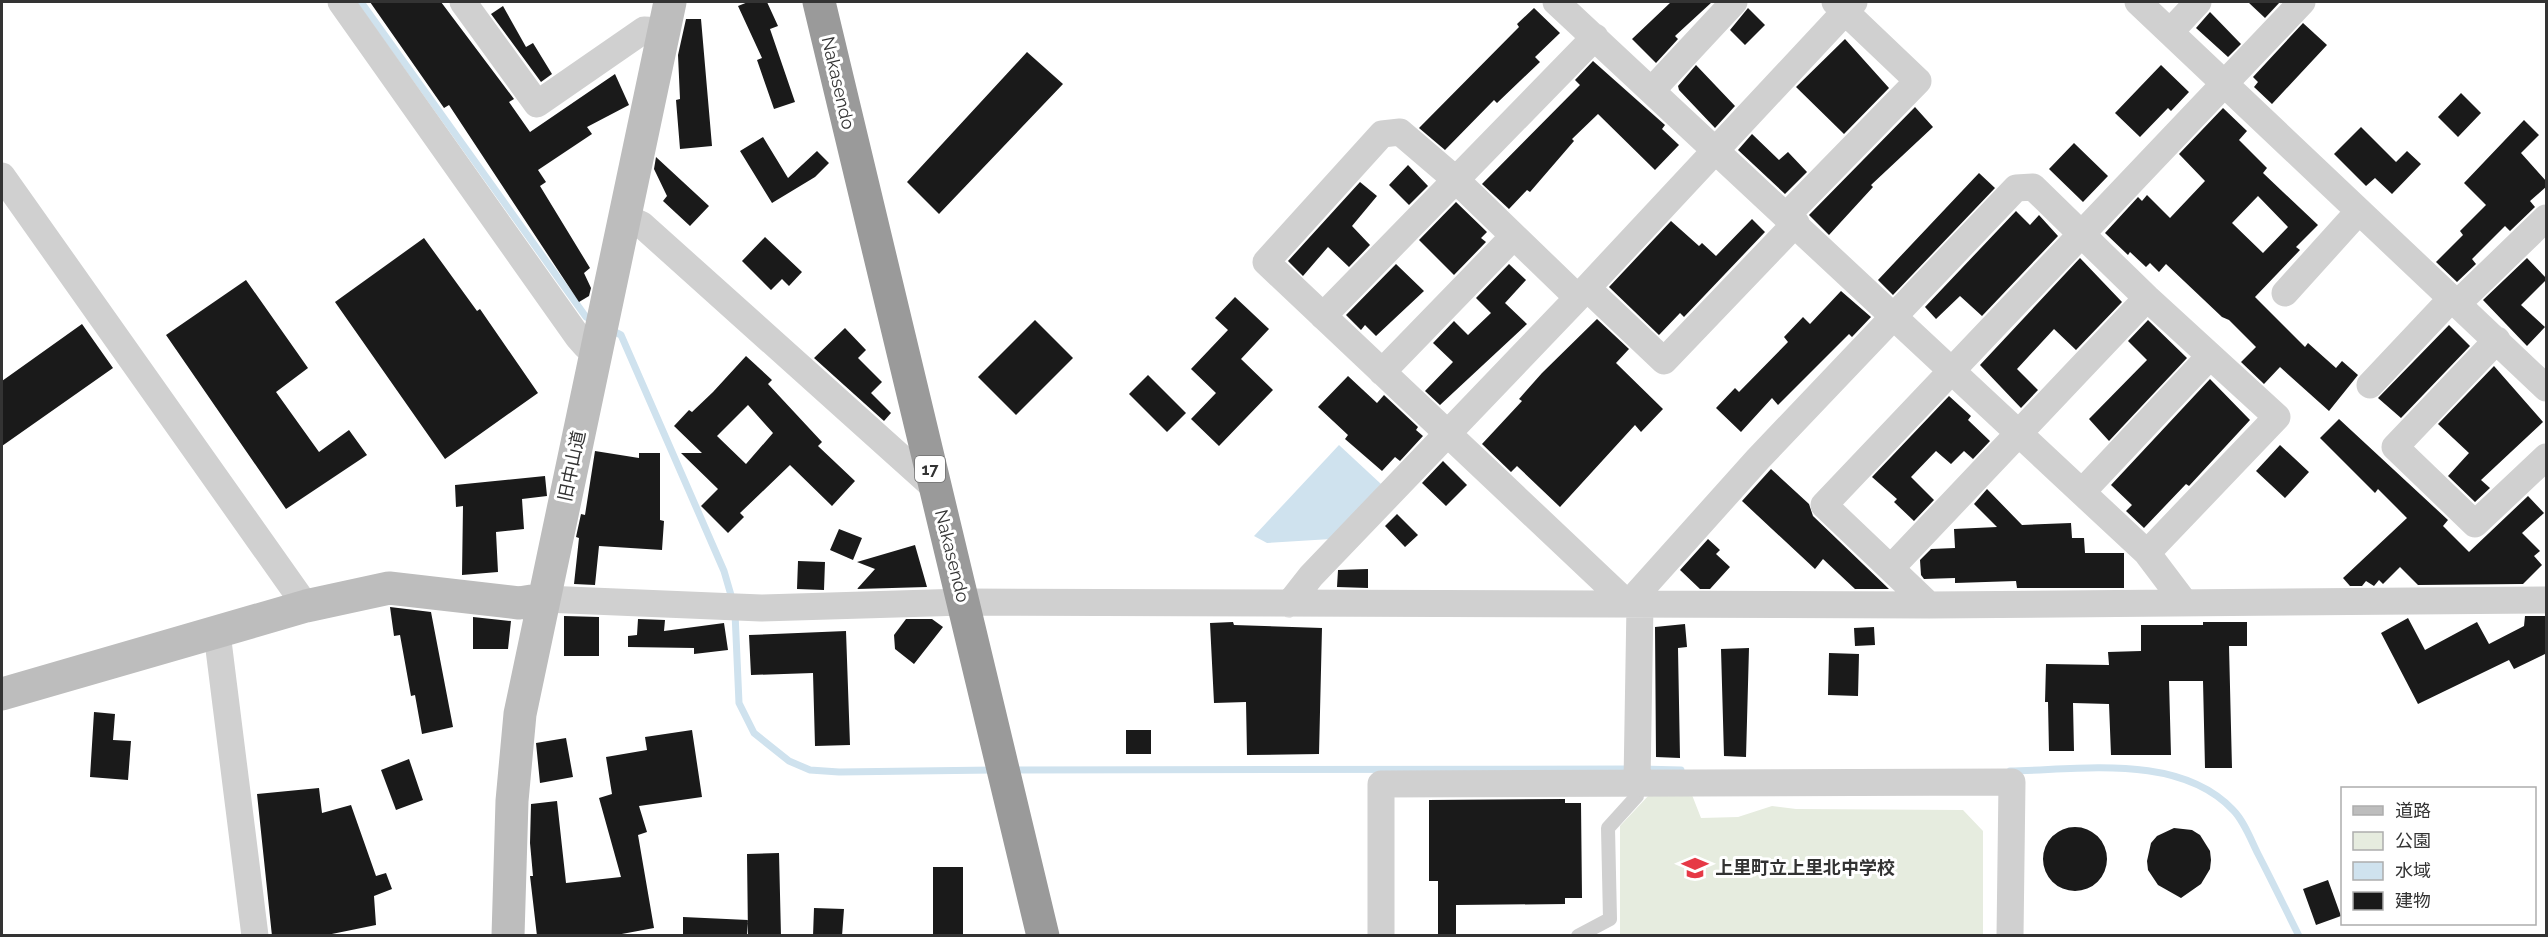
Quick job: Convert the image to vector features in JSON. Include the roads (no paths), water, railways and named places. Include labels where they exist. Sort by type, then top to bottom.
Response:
[{"type":"highway","name":"Nakasendo","points":[[819,2],[1042,936]]},
{"type":"main road","name":"旧中山道","points":[[508,936],[515,754],[520,714],[667,16]]},
{"type":"main road","points":[[2,694],[306,606],[389,588],[519,603],[544,599]]},
{"type":"street","points":[[463,2],[537,104],[667,16]]},
{"type":"street","points":[[1556,2],[2147,553],[2184,602]]},
{"type":"street","points":[[1652,90],[1734,2]]},
{"type":"street","points":[[2138,2],[2547,388]]},
{"type":"street","points":[[2170,32],[2198,2]]},
{"type":"street","points":[[1929,604],[1824,505],[2302,2]]},
{"type":"street","points":[[344,3],[585,346],[600,333]]},
{"type":"street","points":[[1289,604],[1311,576],[1447,434],[1582,292],[1716,149],[1844,5],[1918,81],[1664,361],[1582,292],[1513,237],[1455,179],[1400,132],[1382,134],[1266,262],[1447,434],[1634,604]]},
{"type":"street","points":[[1323,316],[1595,37]]},
{"type":"street","points":[[2,176],[306,606]]},
{"type":"street","points":[[1638,775],[1634,604],[1750,468],[2016,188],[2033,187],[2147,298],[2277,417],[2147,553]]},
{"type":"street","points":[[2285,293],[2359,211]]},
{"type":"street","points":[[625,217],[642,225],[935,488]]},
{"type":"street","points":[[2370,385],[2455,300],[2547,218]]},
{"type":"street","points":[[1382,372],[1513,237]]},
{"type":"street","points":[[1891,568],[2147,298]]},
{"type":"street","points":[[2497,340],[2395,447],[2475,524],[2547,457]]},
{"type":"street","points":[[2082,492],[2210,356]]},
{"type":"street","points":[[544,599],[761,608],[964,602],[1929,604],[2547,600]]},
{"type":"street","points":[[217,633],[255,936]]},
{"type":"street","points":[[1381,936],[1381,784],[1638,775],[2012,782],[2010,936]]},
{"type":"lane","points":[[1578,936],[1610,919],[1608,828],[1637,796],[1638,775]]},
{"type":"water","points":[[1339,445],[1381,484],[1331,539],[1267,543],[1254,536]]},
{"type":"waterway","points":[[361,2],[586,317],[593,321]]},
{"type":"waterway","points":[[611,330],[621,335],[724,571],[733,602]]},
{"type":"waterway","points":[[735,613],[739,703],[754,733],[789,761],[810,770],[839,772],[994,770]]},
{"type":"waterway","points":[[2010,771],[2098,768],[2157,772],[2185,780],[2211,792],[2233,810],[2241,820],[2299,936]]},
{"type":"waterway","points":[[1011,770],[1630,769]]},
{"type":"waterway","points":[[1641,769],[1681,770]]},
{"type":"place","name":"上里町立上里北中学校","points":[[1695,868]]}]
